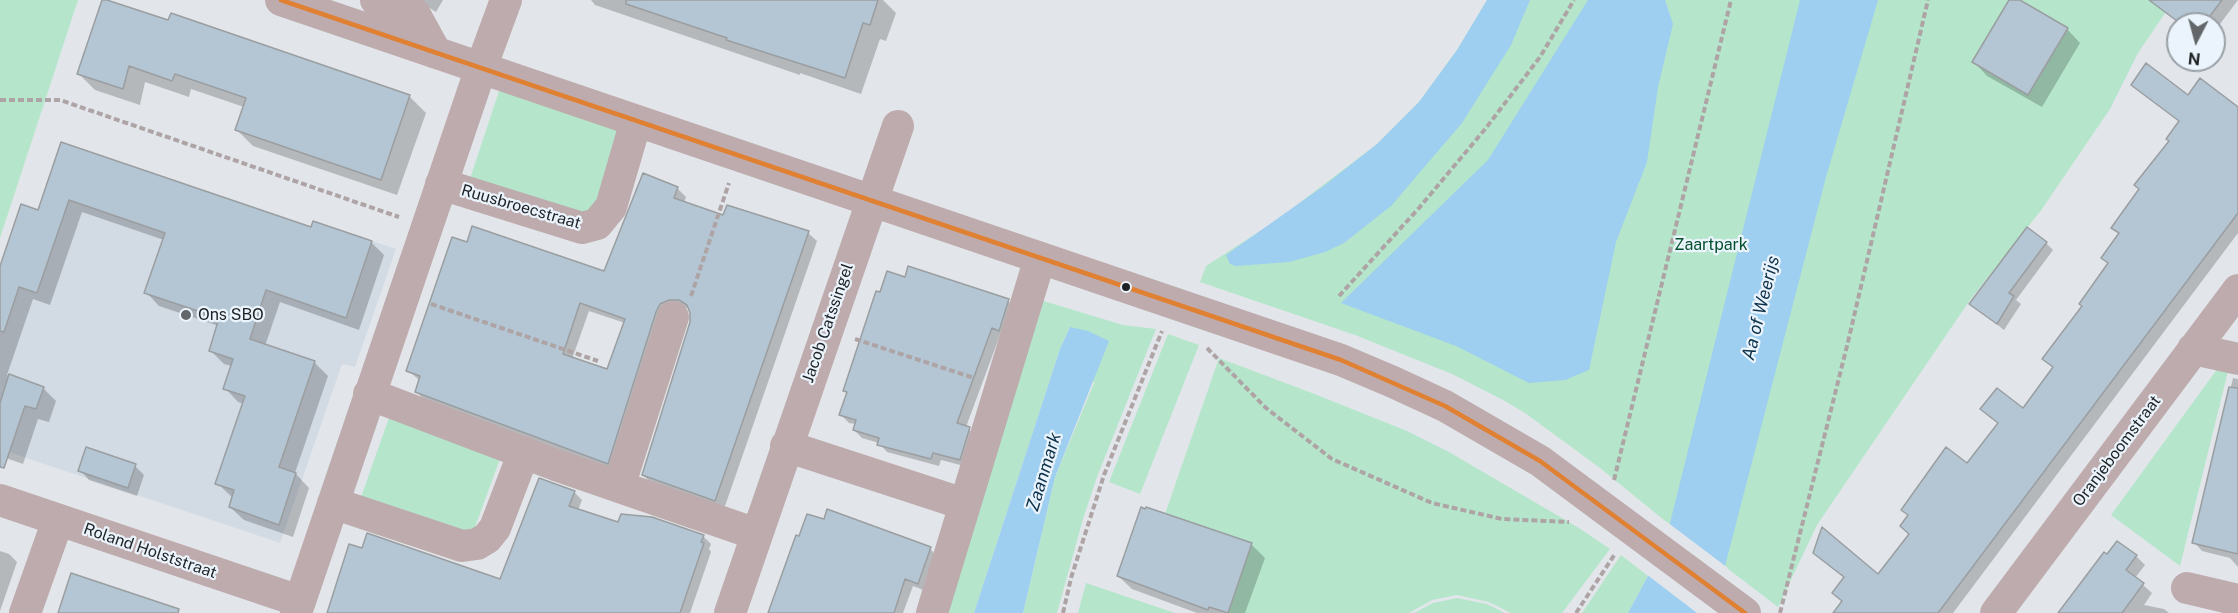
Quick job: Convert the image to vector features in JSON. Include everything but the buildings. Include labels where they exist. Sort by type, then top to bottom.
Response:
[{"type":"street","points":[[280,0],[1341,360],[1445,406],[1540,461],[1745,613]]},
{"type":"street","points":[[328,16],[365,0]]},
{"type":"street","points":[[376,0],[414,13],[436,52]]},
{"type":"street","name":"Ruusbroecstraat","points":[[298,607],[369,393],[506,0]]},
{"type":"street","name":"Ruusbroecstraat","points":[[441,184],[582,228],[597,225],[611,207],[636,121]]},
{"type":"street","name":"Jacob Catssingel","points":[[729,613],[870,200],[898,126]]},
{"type":"street","points":[[932,613],[1040,258]]},
{"type":"street","name":"Oranjeboomstraat","points":[[1996,613],[2238,290]]},
{"type":"street","points":[[619,487],[673,317]]},
{"type":"street","points":[[2193,349],[2238,359]]},
{"type":"street","points":[[369,393],[619,487],[756,534]]},
{"type":"street","points":[[786,447],[964,504]]},
{"type":"street","points":[[333,503],[462,546],[477,544],[487,538],[495,528],[524,452]]},
{"type":"street","name":"Roland Holststraat","points":[[0,500],[298,607]]},
{"type":"street","points":[[25,613],[58,520]]},
{"type":"street","points":[[2187,588],[2238,600]]},
{"type":"path","points":[[1339,296],[1453,168],[1517,88],[1545,49],[1574,0]]},
{"type":"path","points":[[1612,488],[1731,0]]},
{"type":"path","points":[[1780,613],[1845,354],[1928,0]]},
{"type":"path","points":[[0,100],[60,100],[426,227]]},
{"type":"path","points":[[673,317],[685,312],[739,156]]},
{"type":"path","points":[[404,295],[598,361]]},
{"type":"path","points":[[1063,613],[1071,578],[1104,475],[1174,303]]},
{"type":"path","points":[[826,329],[1002,388]]},
{"type":"path","points":[[1205,345],[1266,408],[1332,459],[1432,503],[1502,519],[1577,522]]},
{"type":"path","points":[[1576,613],[1636,532]]},
{"type":"shaded area","name":"Ons SBO","points":[[61,142],[311,227],[313,221],[396,249],[355,367],[342,364],[280,543],[0,449],[0,266],[21,204],[39,210]]},
{"type":"green space","points":[[0,0],[78,0],[0,238]]},
{"type":"green space","name":"Zaartpark","points":[[1487,0],[2174,0],[2138,53],[2110,109],[2042,209],[1970,300],[1817,525],[1778,607],[1600,468],[1525,413],[1503,400],[1452,374],[1355,335],[1200,282],[1206,266],[1277,220],[1377,144],[1419,102],[1457,50]]},
{"type":"green space","points":[[500,88],[619,128],[588,229],[467,188]]},
{"type":"green space","points":[[1037,299],[1123,325],[1156,329],[1097,477],[1057,613],[1023,613],[1055,477],[1094,383],[1070,327],[1060,349],[974,613],[944,613]]},
{"type":"green space","points":[[1168,334],[1199,345],[1140,494],[1109,482]]},
{"type":"green space","points":[[1219,358],[1407,431],[1449,452],[1579,528],[1610,549],[1562,613],[1511,613],[1489,602],[1457,595],[1432,600],[1409,613],[1228,613],[1252,543],[1165,514]]},
{"type":"green space","points":[[2223,361],[2230,363],[2180,566],[2111,515]]},
{"type":"green space","points":[[391,412],[501,456],[471,538],[360,500]]},
{"type":"green space","points":[[1621,555],[1648,576],[1628,613],[1582,613]]},
{"type":"green space","points":[[1086,583],[1175,613],[1078,613]]},
{"type":"green space","points":[[1457,598],[1487,604],[1505,613],[1414,613],[1433,603]]},
{"type":"water","points":[[1487,0],[1530,0],[1511,45],[1462,123],[1391,206],[1344,243],[1325,252],[1289,262],[1236,266],[1230,264],[1226,255],[1325,185],[1377,144],[1419,102],[1457,50]]},
{"type":"water","points":[[1588,0],[1665,0],[1673,24],[1658,87],[1647,162],[1616,242],[1589,370],[1565,380],[1529,383],[1456,346],[1341,303],[1488,160]]},
{"type":"water","name":"Aa of Weerijs","points":[[1800,0],[1878,0],[1826,177],[1725,566],[1702,613],[1628,613],[1648,576],[1670,523]]},
{"type":"water","name":"Zaanmark","points":[[1070,327],[1088,331],[1109,341],[1055,477],[1023,613],[974,613],[1060,349]]},
{"type":"pier","points":[[1667,522],[1728,568],[1705,613],[1697,613],[1646,574]]},
{"type":"transit line","points":[[281,0],[1341,360],[1445,406],[1540,461],[1745,613]]},
{"type":"place","name":"Ons SBO","points":[[186,315]]}]
